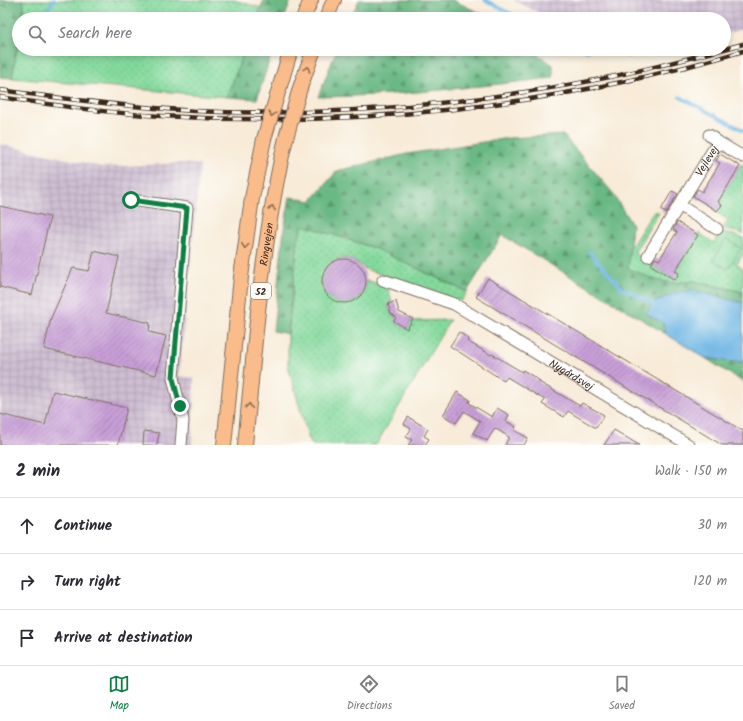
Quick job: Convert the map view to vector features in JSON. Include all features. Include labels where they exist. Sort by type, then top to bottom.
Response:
[{"type":"main road","points":[[306,12],[311,0]]},
{"type":"main road","points":[[329,12],[334,0]]},
{"type":"main road","name":"Ringvejen","points":[[224,445],[241,277],[252,198],[264,139],[289,56]]},
{"type":"main road","name":"Ringvejen","points":[[245,445],[256,333],[269,225],[286,138],[300,88],[311,56]]},
{"type":"street","points":[[709,135],[718,142]]},
{"type":"street","name":"Vejlevej","points":[[648,256],[718,142],[743,157]]},
{"type":"street","points":[[131,200],[187,208],[173,378],[182,420],[181,445]]},
{"type":"street","points":[[679,205],[717,229]]},
{"type":"street","name":"Nygårdsvej","points":[[384,280],[454,304],[689,445]]},
{"type":"shaded area","points":[[513,0],[743,0],[743,29],[731,32],[731,12],[537,12]]},
{"type":"shaded area","points":[[623,56],[635,56],[627,58]]},
{"type":"shaded area","points":[[0,144],[103,167],[182,163],[200,165],[179,376],[194,378],[192,445],[0,445]]},
{"type":"green space","points":[[0,0],[23,0],[23,12],[12,12],[12,56],[16,56],[12,78],[0,77]]},
{"type":"green space","points":[[23,0],[234,0],[261,8],[260,12],[23,12]]},
{"type":"green space","points":[[264,0],[291,0],[287,12],[260,12]]},
{"type":"green space","points":[[359,0],[452,0],[478,12],[353,12]]},
{"type":"green space","points":[[16,56],[242,56],[227,97],[12,78]]},
{"type":"green space","points":[[242,56],[271,56],[257,99],[227,97]]},
{"type":"green space","points":[[334,56],[540,56],[553,65],[553,78],[406,93],[318,97]]},
{"type":"green space","points":[[563,135],[612,192],[632,225],[628,268],[655,280],[674,283],[694,281],[743,292],[743,303],[691,290],[646,314],[663,323],[666,334],[502,235],[467,292],[374,248],[303,225],[298,240],[288,334],[273,331],[284,229],[290,197],[311,201],[337,171],[407,154],[509,138]]},
{"type":"green space","points":[[741,164],[743,165],[743,234],[723,228],[728,220],[713,210]]},
{"type":"green space","points":[[653,212],[659,212],[634,253],[671,278],[699,233],[714,243],[721,231],[743,238],[743,255],[737,264],[743,268],[743,292],[694,281],[674,283],[655,280],[627,268],[629,250]]},
{"type":"green space","points":[[303,225],[374,248],[467,292],[461,301],[365,269],[353,261],[342,258],[333,261],[326,267],[322,276],[322,285],[326,293],[336,301],[347,303],[357,298],[362,293],[367,280],[388,288],[392,302],[388,304],[391,314],[396,317],[394,321],[407,329],[412,321],[450,320],[376,445],[312,445],[308,437],[288,366],[288,334],[298,240]]},
{"type":"green space","points":[[726,239],[741,248],[728,269],[713,260]]},
{"type":"green space","points":[[705,358],[743,362],[743,382]]},
{"type":"water","points":[[691,290],[743,303],[743,362],[705,358],[666,334],[663,323],[646,314],[653,303],[672,294]]},
{"type":"building","points":[[720,154],[740,166],[718,202],[722,205],[717,211],[693,196],[698,189],[702,192],[720,163],[716,161]]},
{"type":"building","points":[[672,191],[678,194],[666,213],[661,210]]},
{"type":"building","points":[[0,206],[50,217],[32,295],[0,287]]},
{"type":"building","points":[[677,222],[698,235],[675,271],[679,273],[675,280],[651,265],[655,258],[659,260],[677,232],[673,230]]},
{"type":"building","points":[[94,251],[119,257],[106,313],[150,323],[149,332],[166,336],[156,375],[44,349],[51,318],[73,268],[89,271]]},
{"type":"building","points":[[340,259],[348,259],[353,260],[360,265],[365,272],[365,290],[360,297],[353,302],[340,303],[332,300],[325,293],[322,285],[322,277],[325,269],[332,262]]},
{"type":"building","points":[[488,278],[743,431],[743,445],[722,445],[476,297]]},
{"type":"building","points":[[396,301],[399,312],[413,319],[407,329],[394,321],[396,317],[391,314],[388,304]]},
{"type":"building","points":[[459,332],[469,339],[467,341],[522,372],[523,370],[540,381],[539,382],[580,406],[582,403],[604,415],[596,428],[568,411],[564,417],[542,404],[545,400],[507,377],[504,381],[450,346]]},
{"type":"building","points":[[53,391],[127,408],[118,445],[0,445],[0,414],[45,425]]},
{"type":"building","points":[[457,392],[470,400],[469,403],[492,417],[497,408],[509,415],[506,421],[516,427],[514,430],[528,438],[524,445],[505,445],[509,437],[495,428],[487,441],[473,433],[480,421],[464,411],[456,423],[443,415]]},
{"type":"building","points":[[408,417],[428,429],[424,436],[429,439],[425,445],[408,445],[412,440],[406,437],[411,429],[404,424]]},
{"type":"building","points":[[614,430],[639,445],[604,445]]},
{"type":"building","points":[[144,431],[159,433],[157,445],[143,445]]},
{"type":"waterway","points":[[46,12],[54,0]]},
{"type":"waterway","points":[[485,0],[508,12]]},
{"type":"waterway","points":[[680,97],[743,130]]},
{"type":"waterway","points":[[589,252],[622,288],[653,303]]},
{"type":"railway","points":[[731,47],[743,44]]},
{"type":"railway","points":[[731,54],[743,51]]},
{"type":"railway","points":[[0,90],[49,97],[195,111],[338,111],[433,104],[527,92],[638,71],[699,56]]},
{"type":"railway","points":[[0,97],[100,111],[161,116],[235,119],[308,119],[382,115],[455,109],[528,99],[600,86],[672,70],[724,56]]},
{"type":"route","points":[[131,200],[187,208],[173,378],[180,406]]}]
